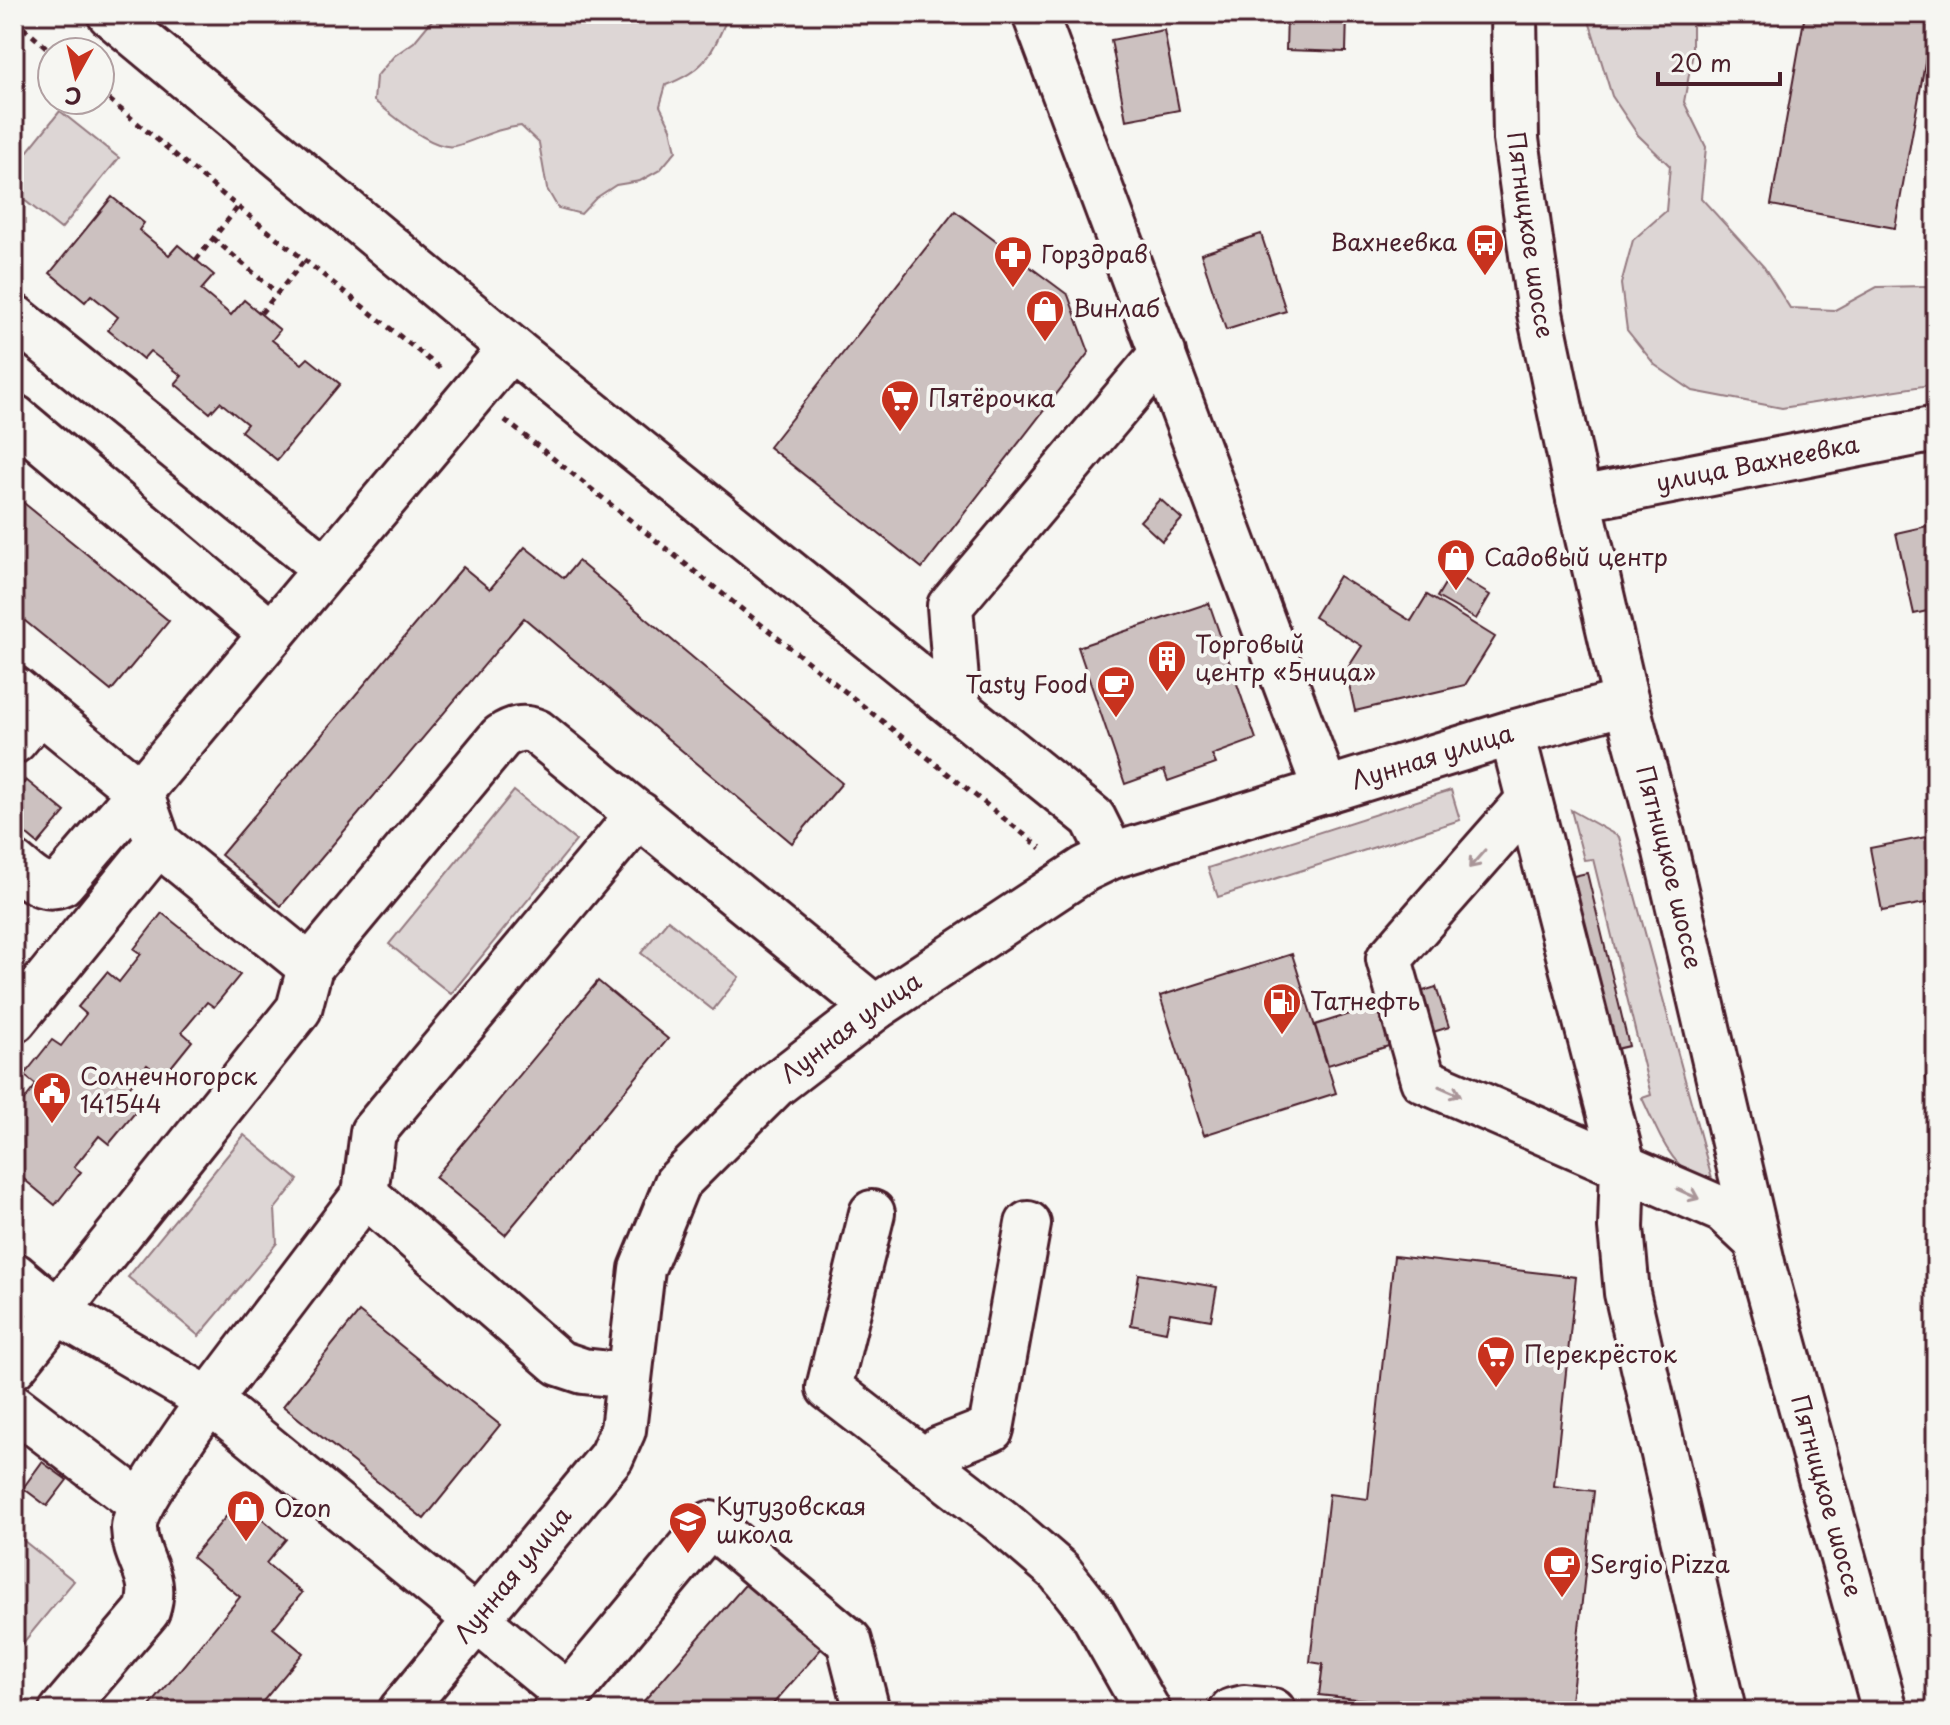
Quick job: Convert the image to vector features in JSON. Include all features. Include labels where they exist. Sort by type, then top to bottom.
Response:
[{"type":"street","points":[[110,14],[511,348],[1093,818],[1112,856]]},
{"type":"street","points":[[1035,14],[1326,791]]},
{"type":"street","name":"Пятницкое шоссе","points":[[1514,14],[1516,139],[1540,313],[1579,499],[1626,702],[1664,843],[1756,1241],[1885,1711]]},
{"type":"street","points":[[14,317],[326,569]]},
{"type":"street","points":[[14,864],[45,886],[54,887],[62,883],[511,348]]},
{"type":"street","points":[[958,706],[950,606],[1163,353]]},
{"type":"street","points":[[14,417],[272,634]]},
{"type":"street","name":"улица Вахнеевка","points":[[1579,499],[1936,429]]},
{"type":"street","name":"Лунная улица","points":[[401,1711],[611,1457],[623,1430],[642,1269],[677,1183],[775,1085],[875,1008],[1085,869],[1112,856],[1512,733],[1626,702]]},
{"type":"street","points":[[23,714],[140,792],[158,843],[310,967]]},
{"type":"street","points":[[14,1366],[299,1009],[310,967],[509,731],[528,728],[537,732],[875,1008]]},
{"type":"street","points":[[1512,733],[1623,1165],[1621,1228],[1627,1293],[1723,1711]]},
{"type":"street","points":[[1529,800],[1389,959],[1423,1080],[1723,1210],[1756,1241]]},
{"type":"street","points":[[62,1711],[147,1611],[152,1595],[149,1576],[136,1548],[133,1524],[141,1504],[209,1400],[365,1194],[373,1132],[639,814]]},
{"type":"street","points":[[14,1020],[158,843]]},
{"type":"street","points":[[365,1194],[559,1363],[583,1371],[629,1376]]},
{"type":"street","points":[[872,1213],[829,1388],[1059,1571],[1093,1614],[1148,1711]]},
{"type":"street","points":[[928,1465],[940,1449],[991,1429],[1028,1224]]},
{"type":"street","points":[[14,1275],[58,1312],[209,1400],[476,1620],[561,1703],[710,1524],[849,1641],[867,1711]]},
{"type":"street","points":[[14,1407],[141,1504]]},
{"type":"street","points":[[1232,1711],[1244,1708],[1273,1711]]},
{"type":"path","points":[[14,20],[36,39]]},
{"type":"path","points":[[116,105],[238,207],[1045,851]]},
{"type":"path","points":[[196,260],[238,207]]},
{"type":"path","points":[[213,238],[277,293]]},
{"type":"path","points":[[261,313],[305,260]]},
{"type":"shaded area","points":[[437,14],[729,14],[718,39],[700,66],[666,85],[660,106],[671,128],[676,151],[660,170],[640,181],[616,185],[596,198],[581,214],[558,208],[547,189],[539,143],[521,126],[455,146],[445,146],[424,137],[374,101],[376,77],[394,56],[414,42]]},
{"type":"shaded area","points":[[1587,14],[1692,14],[1692,58],[1684,102],[1706,147],[1701,198],[1764,267],[1790,308],[1835,310],[1877,287],[1927,286],[1936,292],[1936,384],[1782,408],[1693,391],[1655,365],[1627,330],[1621,284],[1633,240],[1666,211],[1670,166],[1638,135],[1612,96]]},
{"type":"shaded area","points":[[56,116],[66,116],[119,158],[61,229],[14,192],[14,168]]},
{"type":"shaded area","points":[[1451,790],[1460,820],[1218,897],[1208,868]]},
{"type":"shaded area","points":[[514,791],[576,841],[451,994],[389,944]]},
{"type":"shaded area","points":[[1571,810],[1619,837],[1715,1190],[1687,1172],[1669,1152],[1642,1098],[1651,1095],[1593,859],[1584,860]]},
{"type":"shaded area","points":[[668,920],[739,977],[713,1010],[641,953]]},
{"type":"shaded area","points":[[244,1135],[298,1180],[275,1209],[277,1243],[199,1336],[128,1277]]},
{"type":"shaded area","points":[[14,1533],[74,1581],[14,1654]]},
{"type":"building","points":[[1287,14],[1347,14],[1346,52],[1286,50]]},
{"type":"building","points":[[1805,14],[1934,14],[1895,228],[1771,205]]},
{"type":"building","points":[[1164,30],[1179,110],[1126,120],[1111,40]]},
{"type":"building","points":[[112,197],[144,223],[139,230],[169,255],[178,245],[214,275],[201,290],[231,315],[244,300],[280,330],[272,340],[302,364],[308,358],[340,384],[277,460],[241,431],[247,424],[220,402],[210,413],[175,384],[182,376],[150,351],[143,359],[108,330],[118,317],[91,295],[85,302],[50,273]]},
{"type":"building","points":[[955,211],[1068,295],[1089,352],[922,568],[769,447]]},
{"type":"building","points":[[1261,234],[1286,311],[1226,330],[1201,254]]},
{"type":"building","points":[[14,495],[169,621],[111,691],[14,612]]},
{"type":"building","points":[[1160,499],[1182,519],[1162,541],[1140,521]]},
{"type":"building","points":[[1936,524],[1936,609],[1914,614],[1896,533]]},
{"type":"building","points":[[525,547],[564,578],[578,561],[842,783],[792,843],[524,618],[281,906],[221,855],[463,567],[490,589]]},
{"type":"building","points":[[1452,572],[1490,595],[1476,619],[1437,597]]},
{"type":"building","points":[[1339,576],[1411,621],[1427,595],[1495,637],[1465,685],[1355,711],[1346,671],[1362,646],[1314,617]]},
{"type":"building","name":"Торговый центр «5ница»","points":[[1209,603],[1256,739],[1212,755],[1216,764],[1168,781],[1164,770],[1125,784],[1078,647]]},
{"type":"building","points":[[26,780],[65,812],[38,844],[14,824],[14,794]]},
{"type":"building","points":[[1936,835],[1936,901],[1882,911],[1870,848]]},
{"type":"building","points":[[1587,873],[1629,1046],[1607,1051],[1565,878]]},
{"type":"building","points":[[162,913],[240,975],[214,1007],[207,1002],[182,1032],[192,1041],[163,1077],[147,1065],[123,1095],[139,1108],[109,1144],[99,1136],[74,1167],[81,1172],[55,1205],[14,1171],[14,1113],[36,1085],[24,1075],[52,1040],[61,1046],[86,1014],[78,1007],[107,972],[119,982],[141,954],[134,949]]},
{"type":"building","points":[[1292,954],[1336,1093],[1204,1135],[1160,996]]},
{"type":"building","points":[[598,981],[668,1039],[505,1235],[435,1177]]},
{"type":"building","points":[[1436,987],[1449,1027],[1328,1065],[1315,1025]]},
{"type":"building","points":[[1936,1076],[1936,1118],[1926,1078]]},
{"type":"building","points":[[1394,1256],[1576,1277],[1554,1486],[1594,1491],[1570,1711],[1471,1711],[1319,1695],[1323,1664],[1310,1662],[1329,1494],[1368,1499]]},
{"type":"building","points":[[1139,1274],[1217,1287],[1211,1320],[1170,1313],[1166,1332],[1131,1325]]},
{"type":"building","points":[[359,1312],[500,1425],[424,1519],[283,1406]]},
{"type":"building","points":[[42,1462],[67,1480],[47,1506],[23,1488]]},
{"type":"building","points":[[240,1500],[286,1539],[266,1563],[302,1593],[273,1628],[303,1653],[255,1711],[146,1711],[240,1597],[192,1557]]},
{"type":"building","points":[[751,1578],[827,1642],[767,1711],[635,1711]]},
{"type":"place","name":"Вахнеевка","points":[[1485,277]]},
{"type":"place","name":"Горздрав","points":[[1013,289]]},
{"type":"place","name":"Винлаб","points":[[1045,343]]},
{"type":"place","name":"Пятёрочка","points":[[900,433]]},
{"type":"place","name":"Садовый центр","points":[[1456,592]]},
{"type":"place","name":"Торговый центр «5ница»","points":[[1167,693]]},
{"type":"place","name":"Tasty Food","points":[[1116,719]]},
{"type":"place","name":"Татнефть","points":[[1282,1036]]},
{"type":"place","name":"Солнечногорск 141544","points":[[52,1125]]},
{"type":"place","name":"Перекрёсток","points":[[1496,1389]]},
{"type":"place","name":"Ozon","points":[[246,1543]]},
{"type":"place","name":"Кутузовская школа","points":[[688,1555]]},
{"type":"place","name":"Sergio Pizza","points":[[1562,1599]]}]
